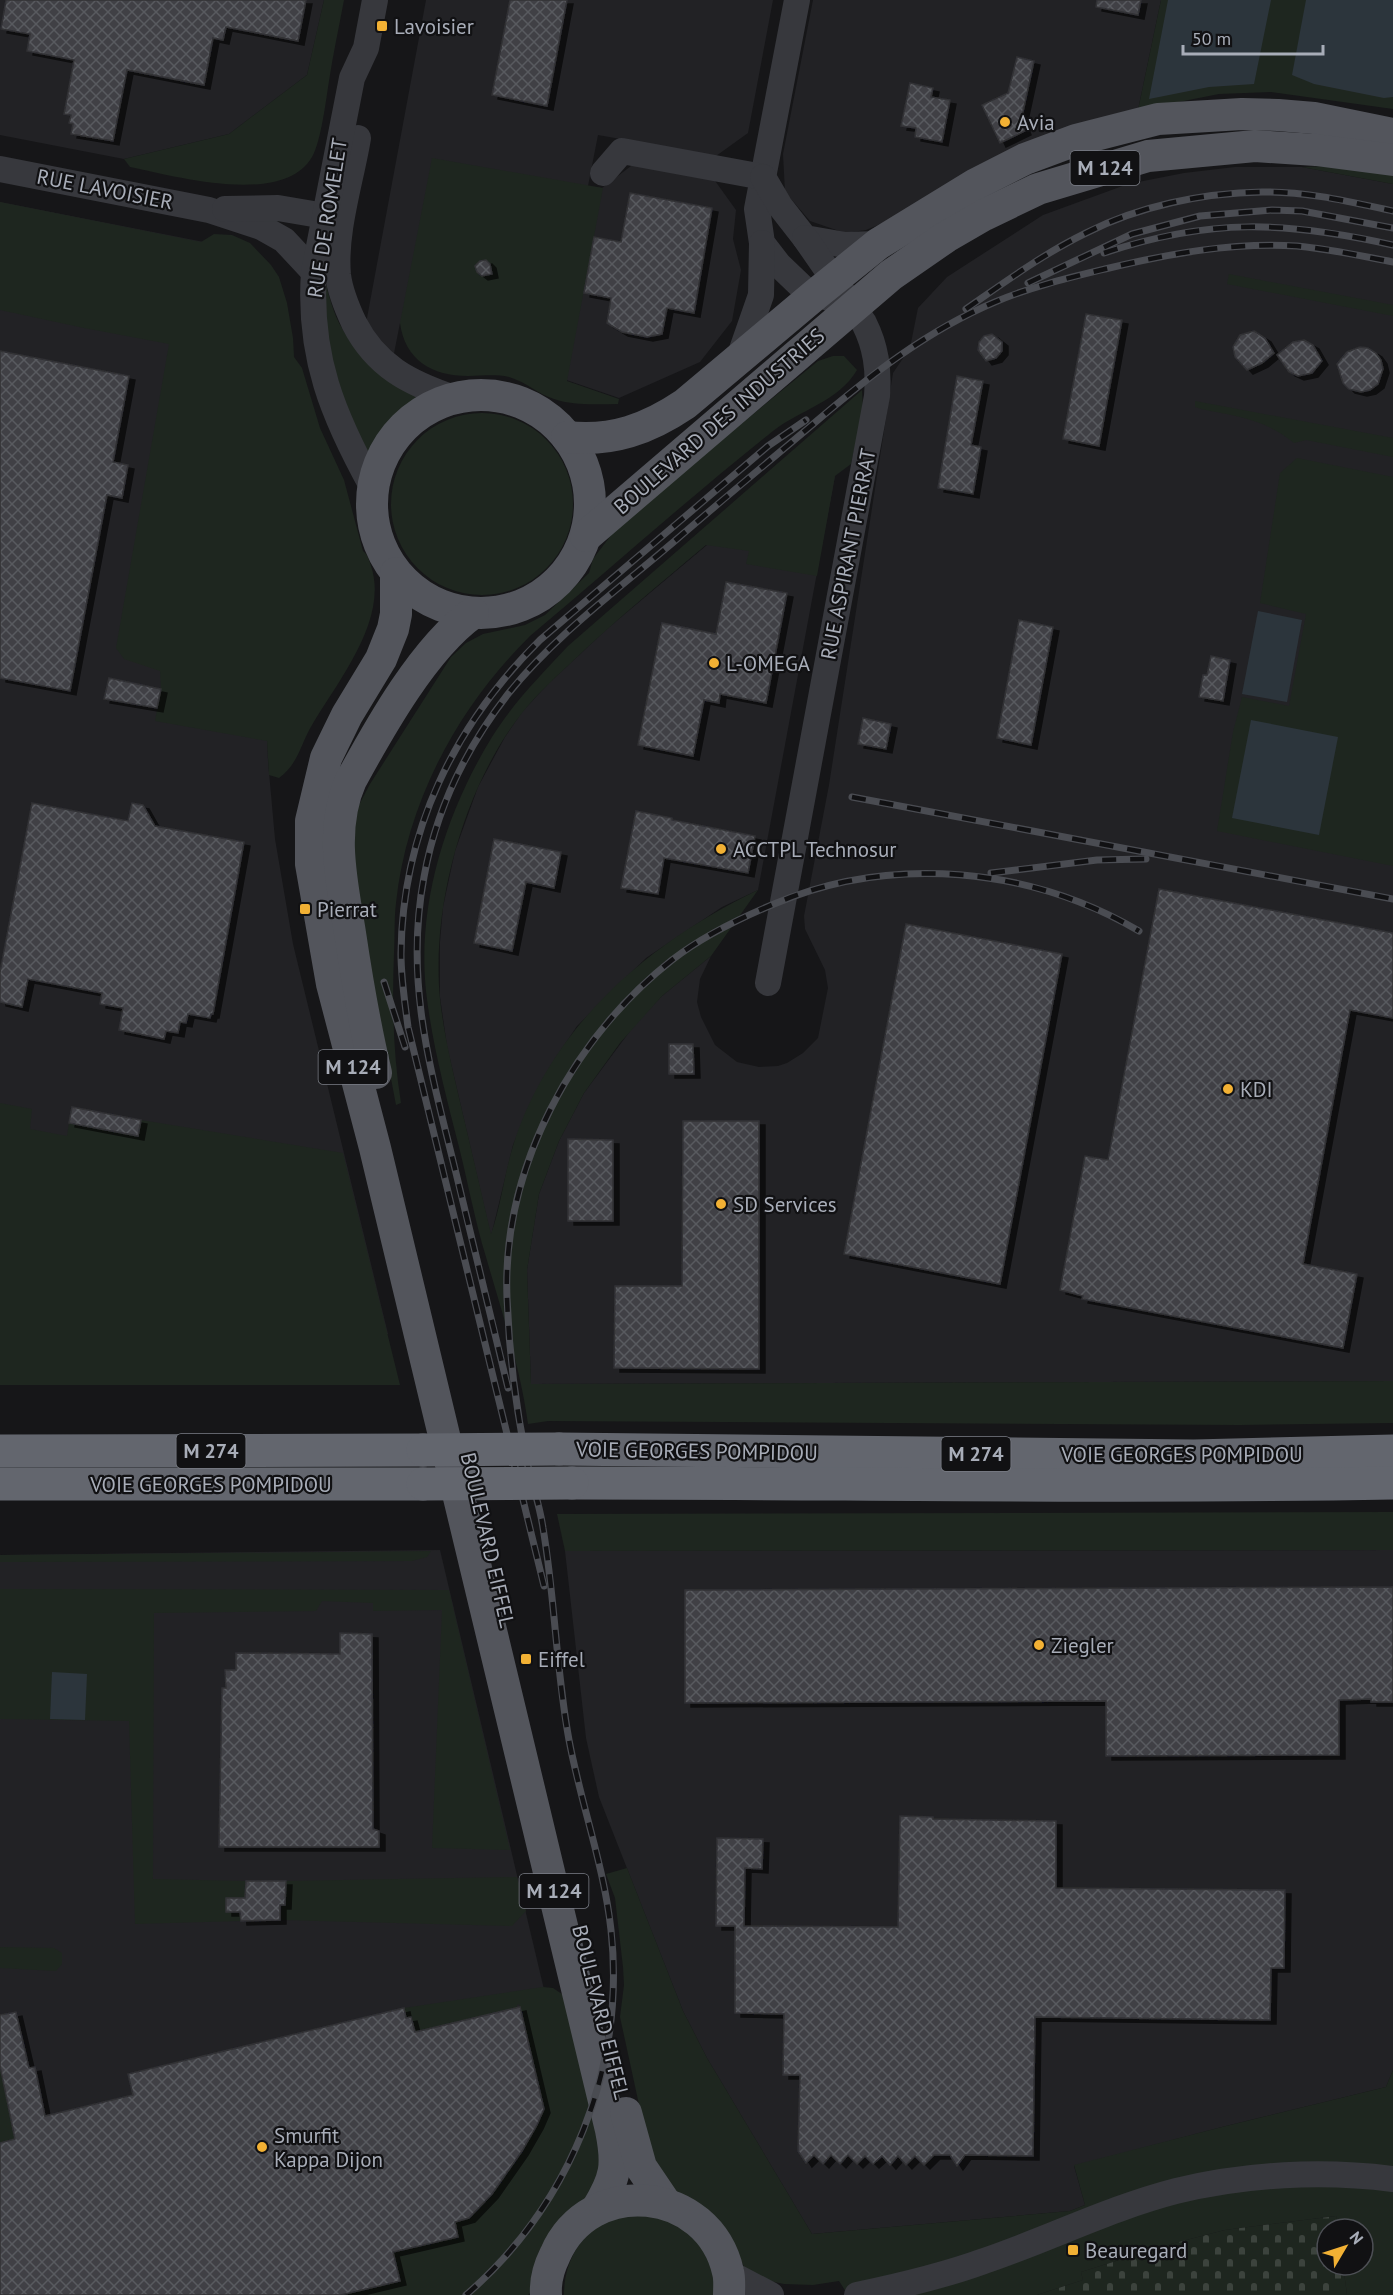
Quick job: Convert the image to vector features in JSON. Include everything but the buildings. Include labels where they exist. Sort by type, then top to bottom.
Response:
[{"type":"highway","name":"VOIE GEORGES POMPIDOU","points":[[0,1451],[559,1449],[1194,1456],[1393,1451]]},
{"type":"highway","name":"VOIE GEORGES POMPIDOU","points":[[0,1484],[922,1483],[1185,1486],[1393,1483]]},
{"type":"main road","name":"BOULEVARD DES INDUSTRIES","points":[[567,437],[588,439],[609,437],[626,434],[656,422],[686,404],[878,244],[976,184],[1025,159],[1076,140],[1158,119],[1242,114],[1314,118],[1393,134]]},
{"type":"main road","name":"BOULEVARD DES INDUSTRIES","points":[[585,536],[852,306],[916,256],[984,215],[1038,189],[1148,156],[1255,146],[1393,159]]},
{"type":"main road","points":[[479,395],[512,400],[528,405],[549,419],[567,437],[584,468],[590,502],[585,536],[569,569],[543,595],[509,610],[473,613],[451,609],[430,601],[412,589],[396,573],[378,538],[373,518],[373,488],[382,458],[400,431],[424,411],[454,398],[479,395]]},
{"type":"main road","name":"BOULEVARD EIFFEL","points":[[396,573],[396,614],[393,629],[381,659],[347,715],[326,758],[311,821],[311,864],[332,984],[375,1148],[598,2084],[611,2130],[615,2170],[606,2194],[597,2209]]},
{"type":"main road","name":"BOULEVARD EIFFEL","points":[[473,613],[441,640],[370,745],[346,792],[340,816],[339,864],[369,1043],[631,2138],[641,2167],[666,2204]]},
{"type":"main road","points":[[545,2294],[549,2267],[560,2243],[576,2223],[597,2209],[632,2200],[649,2200],[666,2204],[688,2214],[707,2230],[721,2250],[729,2284]]},
{"type":"street","name":"RUE DE ROMELET","points":[[373,488],[341,429],[328,396],[313,326],[326,273],[339,241],[368,81],[366,48],[375,0]]},
{"type":"street","points":[[738,361],[761,295],[762,243],[757,209],[797,0]]},
{"type":"street","name":"RUE DE ROMELET","points":[[325,216],[352,78],[366,48]]},
{"type":"street","points":[[603,173],[622,151],[763,177],[780,206],[805,238],[825,287],[803,288],[791,279],[762,243]]},
{"type":"street","name":"RUE LAVOISIER","points":[[0,169],[209,210],[261,227],[284,240],[326,273]]},
{"type":"street","name":"RUE LAVOISIER","points":[[209,210],[278,208],[325,216]]},
{"type":"street","points":[[325,216],[326,273]]},
{"type":"street","points":[[805,238],[845,245],[878,244]]},
{"type":"street","name":"RUE DE ROMELET","points":[[326,273],[365,342],[376,356],[410,381],[454,398]]},
{"type":"street","name":"BOULEVARD DES INDUSTRIES","points":[[825,287],[852,306]]},
{"type":"street","name":"RUE ASPIRANT PIERRAT","points":[[768,983],[877,396],[879,371],[875,350],[871,337],[852,306]]},
{"type":"street","points":[[857,2295],[949,2273],[986,2261],[1116,2209],[1204,2185],[1298,2175],[1393,2179]]},
{"type":"street","points":[[729,2284],[771,2295]]},
{"type":"shaded area","points":[[0,0],[324,0],[307,75],[229,134],[124,159],[0,135]]},
{"type":"shaded area","points":[[426,0],[773,0],[748,133],[716,156],[598,135],[588,186],[602,188],[635,163],[713,178],[736,210],[733,239],[741,270],[732,321],[700,362],[619,398],[400,323],[379,429],[380,449],[349,415]]},
{"type":"shaded area","points":[[813,0],[1161,0],[1138,110],[950,183],[883,223],[866,230],[845,233],[810,221],[785,192],[783,154]]},
{"type":"shaded area","points":[[1168,0],[1271,0],[1254,84],[1209,87],[1149,99]]},
{"type":"shaded area","points":[[1306,0],[1393,0],[1393,97],[1384,98],[1314,84],[1292,75]]},
{"type":"shaded area","points":[[1235,167],[1302,167],[1393,184],[1393,1381],[531,1384],[527,1270],[539,1194],[559,1141],[584,1093],[636,1023],[662,996],[711,956],[700,979],[697,1002],[701,1017],[715,1045],[737,1062],[759,1067],[778,1066],[803,1053],[818,1038],[828,988],[825,970],[805,929],[804,916],[829,785],[893,373],[910,348],[918,308],[947,277],[1043,215],[1128,184],[1184,173]]},
{"type":"shaded area","points":[[0,202],[214,244],[264,646],[268,761],[275,839],[293,944],[388,1334],[0,1338]]},
{"type":"shaded area","points":[[835,476],[758,890],[722,907],[646,958],[577,1026],[551,1065],[531,1102],[513,1145],[491,1236],[447,1046],[440,997],[440,942],[443,907],[455,851],[478,787],[505,737],[522,712],[548,684],[607,629],[707,545]]},
{"type":"shaded area","points":[[1258,611],[1302,620],[1287,702],[1242,694]]},
{"type":"shaded area","points":[[1251,720],[1338,737],[1319,835],[1232,818]]},
{"type":"shaded area","points":[[440,1550],[573,2112],[458,2277],[434,2295],[0,2295],[0,1555]]},
{"type":"shaded area","points":[[1393,1550],[1393,2070],[1386,2087],[1074,2166],[1085,2205],[1070,2211],[812,2234],[707,2058],[683,2011],[599,1797],[586,1738],[565,1551]]},
{"type":"shaded area","points":[[52,1672],[87,1674],[85,1720],[50,1719]]},
{"type":"green space","points":[[324,0],[344,0],[318,141],[312,157],[298,172],[278,181],[254,185],[200,181],[130,167],[124,159],[229,134],[307,75]]},
{"type":"green space","points":[[1161,0],[1393,0],[1393,109],[1271,92],[1219,94],[1138,110]]},
{"type":"green space","points":[[432,158],[603,188],[567,381],[619,399],[618,404],[569,403],[548,397],[509,377],[443,373],[432,369],[414,356],[403,336],[400,323]]},
{"type":"green space","points":[[1327,166],[1393,174],[1393,184],[1302,167]]},
{"type":"green space","points":[[0,202],[201,242],[214,234],[232,235],[250,243],[279,277],[287,303],[294,357],[302,368],[320,428],[344,480],[375,586],[373,607],[358,649],[312,725],[295,760],[279,778],[269,775],[267,741],[155,721],[161,689],[160,671],[124,659],[116,648],[169,344],[0,310]]},
{"type":"green space","points":[[322,270],[331,304],[346,336],[363,358],[383,376],[419,398],[419,401],[403,412],[391,425],[370,455],[347,417],[323,328]]},
{"type":"green space","points":[[1229,274],[1393,305],[1393,316],[1227,284]]},
{"type":"green space","points":[[833,356],[844,356],[857,370],[840,390],[773,431],[530,636],[480,693],[459,725],[424,792],[411,828],[402,865],[395,909],[393,972],[395,1047],[401,1103],[396,1105],[356,893],[350,822],[370,784],[451,657],[466,643],[483,634],[525,625],[545,615],[589,573],[593,559],[615,530],[818,361]]},
{"type":"green space","points":[[862,390],[863,410],[851,464],[835,476],[817,576],[746,564],[749,551],[706,545],[640,600],[528,706],[501,742],[483,775],[468,811],[456,848],[441,925],[440,999],[449,1053],[491,1234],[513,1146],[530,1103],[552,1063],[578,1026],[608,993],[642,962],[679,935],[758,890],[711,956],[662,996],[620,1043],[584,1093],[559,1141],[539,1194],[527,1270],[531,1384],[1393,1381],[1393,1423],[1240,1425],[548,1421],[528,1424],[515,1360],[478,1230],[444,1089],[429,1011],[424,958],[426,925],[438,859],[461,796],[476,766],[500,725],[528,690],[568,646]]},
{"type":"green space","points":[[1195,401],[1393,438],[1393,457],[1306,440],[1294,443],[1261,424],[1195,407]]},
{"type":"green space","points":[[482,413],[517,420],[533,428],[547,439],[558,453],[566,469],[573,504],[566,539],[558,555],[547,569],[533,580],[517,588],[482,595],[447,588],[431,580],[417,569],[406,555],[398,539],[391,504],[398,469],[406,453],[417,439],[431,428],[447,420]]},
{"type":"green space","points":[[1297,458],[1393,477],[1393,866],[1217,831],[1233,732],[1242,697],[1289,706],[1306,614],[1260,603],[1280,473]]},
{"type":"green space","points":[[0,1103],[32,1109],[30,1129],[67,1136],[69,1123],[141,1120],[343,1153],[400,1385],[0,1385]]},
{"type":"green space","points":[[1393,1512],[1393,1550],[565,1551],[557,1514]]},
{"type":"green space","points":[[431,1551],[427,1557],[412,1561],[0,1562],[0,1555]]},
{"type":"green space","points":[[0,1589],[449,1590],[510,1850],[432,1848],[442,1610],[373,1611],[373,1603],[322,1601],[316,1611],[154,1613],[153,1879],[246,1881],[245,1898],[226,1898],[226,1912],[240,1912],[241,1921],[135,1924],[129,1721],[0,1719]]},
{"type":"green space","points":[[627,1868],[683,2011],[707,2058],[812,2234],[1070,2211],[1085,2205],[1074,2165],[1386,2087],[1393,2070],[1393,2295],[1347,2295],[1345,2277],[1375,2277],[1375,2217],[1336,2216],[1225,2230],[1171,2244],[1081,2272],[1083,2280],[1037,2295],[848,2295],[839,2281],[813,2285],[784,2284],[759,2279],[746,2271],[729,2235],[674,2192],[653,2169],[620,2017],[624,1985],[623,1967],[615,1898],[606,1874]]},
{"type":"green space","points":[[517,1877],[526,1911],[512,1926],[280,1920],[286,1881]]},
{"type":"green space","points":[[0,1947],[54,1948],[62,1953],[62,1964],[56,1971],[0,1968]]},
{"type":"green space","points":[[543,1987],[553,1988],[568,1998],[603,2124],[604,2179],[530,2293],[528,2295],[341,2295],[400,2281],[393,2252],[458,2237],[455,2222],[469,2218],[492,2194],[522,2151],[544,2109],[519,2004],[517,2008],[410,2034],[415,2031],[411,2017],[406,2018],[404,2008]]},
{"type":"green space","points":[[0,2066],[15,2139],[0,2143]]},
{"type":"green space","points":[[630,2215],[667,2221],[688,2231],[697,2239],[705,2249],[712,2266],[716,2295],[564,2295],[570,2262],[581,2243],[597,2228],[612,2220]]},
{"type":"green space","points":[[1315,2219],[1315,2277],[1345,2277],[1347,2295],[1037,2295],[1083,2280],[1081,2272],[1225,2230]]},
{"type":"railway","points":[[966,309],[1070,241],[1127,215],[1149,208],[1217,195],[1279,192],[1328,198],[1393,211]]},
{"type":"railway","points":[[1028,283],[1132,234],[1200,216],[1272,210],[1302,211],[1393,228]]},
{"type":"railway","points":[[1104,253],[1179,234],[1248,227],[1317,231],[1393,245]]},
{"type":"railway","points":[[508,1388],[430,1062],[423,1026],[417,954],[424,877],[436,828],[466,758],[508,694],[526,672],[567,632],[833,407],[899,356],[970,314],[1008,297],[1049,283],[1200,250],[1272,245],[1297,246],[1393,262]]},
{"type":"railway","points":[[544,1586],[408,1027],[401,954],[404,909],[411,865],[423,823],[458,745],[482,708],[509,673],[540,640],[768,446],[806,420]]},
{"type":"railway","points":[[852,797],[1393,899]]},
{"type":"railway","points":[[991,873],[1097,860],[1146,859]]},
{"type":"railway","points":[[466,2295],[503,2259],[535,2219],[562,2176],[583,2130],[599,2082],[609,2033],[613,1982],[608,1906],[569,1740],[547,1554],[540,1512],[523,1442],[509,1339],[507,1298],[509,1249],[517,1201],[531,1155],[550,1110],[575,1067],[603,1028],[636,992],[672,960],[696,943],[734,922],[774,904],[819,888],[865,878],[912,874],[960,875],[1006,881],[1052,893],[1097,909],[1139,931]]},
{"type":"railway","points":[[384,982],[405,1047]]},
{"type":"place","name":"Lavoisier","points":[[382,26]]},
{"type":"place","name":"Avia","points":[[1005,122]]},
{"type":"place","name":"L-OMEGA","points":[[714,663]]},
{"type":"place","name":"ACCTPL Technosur","points":[[721,849]]},
{"type":"place","name":"Pierrat","points":[[305,909]]},
{"type":"place","name":"KDI","points":[[1228,1089]]},
{"type":"place","name":"SD Services","points":[[721,1204]]},
{"type":"place","name":"Ziegler","points":[[1039,1645]]},
{"type":"place","name":"Eiffel","points":[[526,1659]]},
{"type":"place","name":"Smurfit Kappa Dijon","points":[[262,2147]]},
{"type":"place","name":"Beauregard","points":[[1073,2250]]}]
